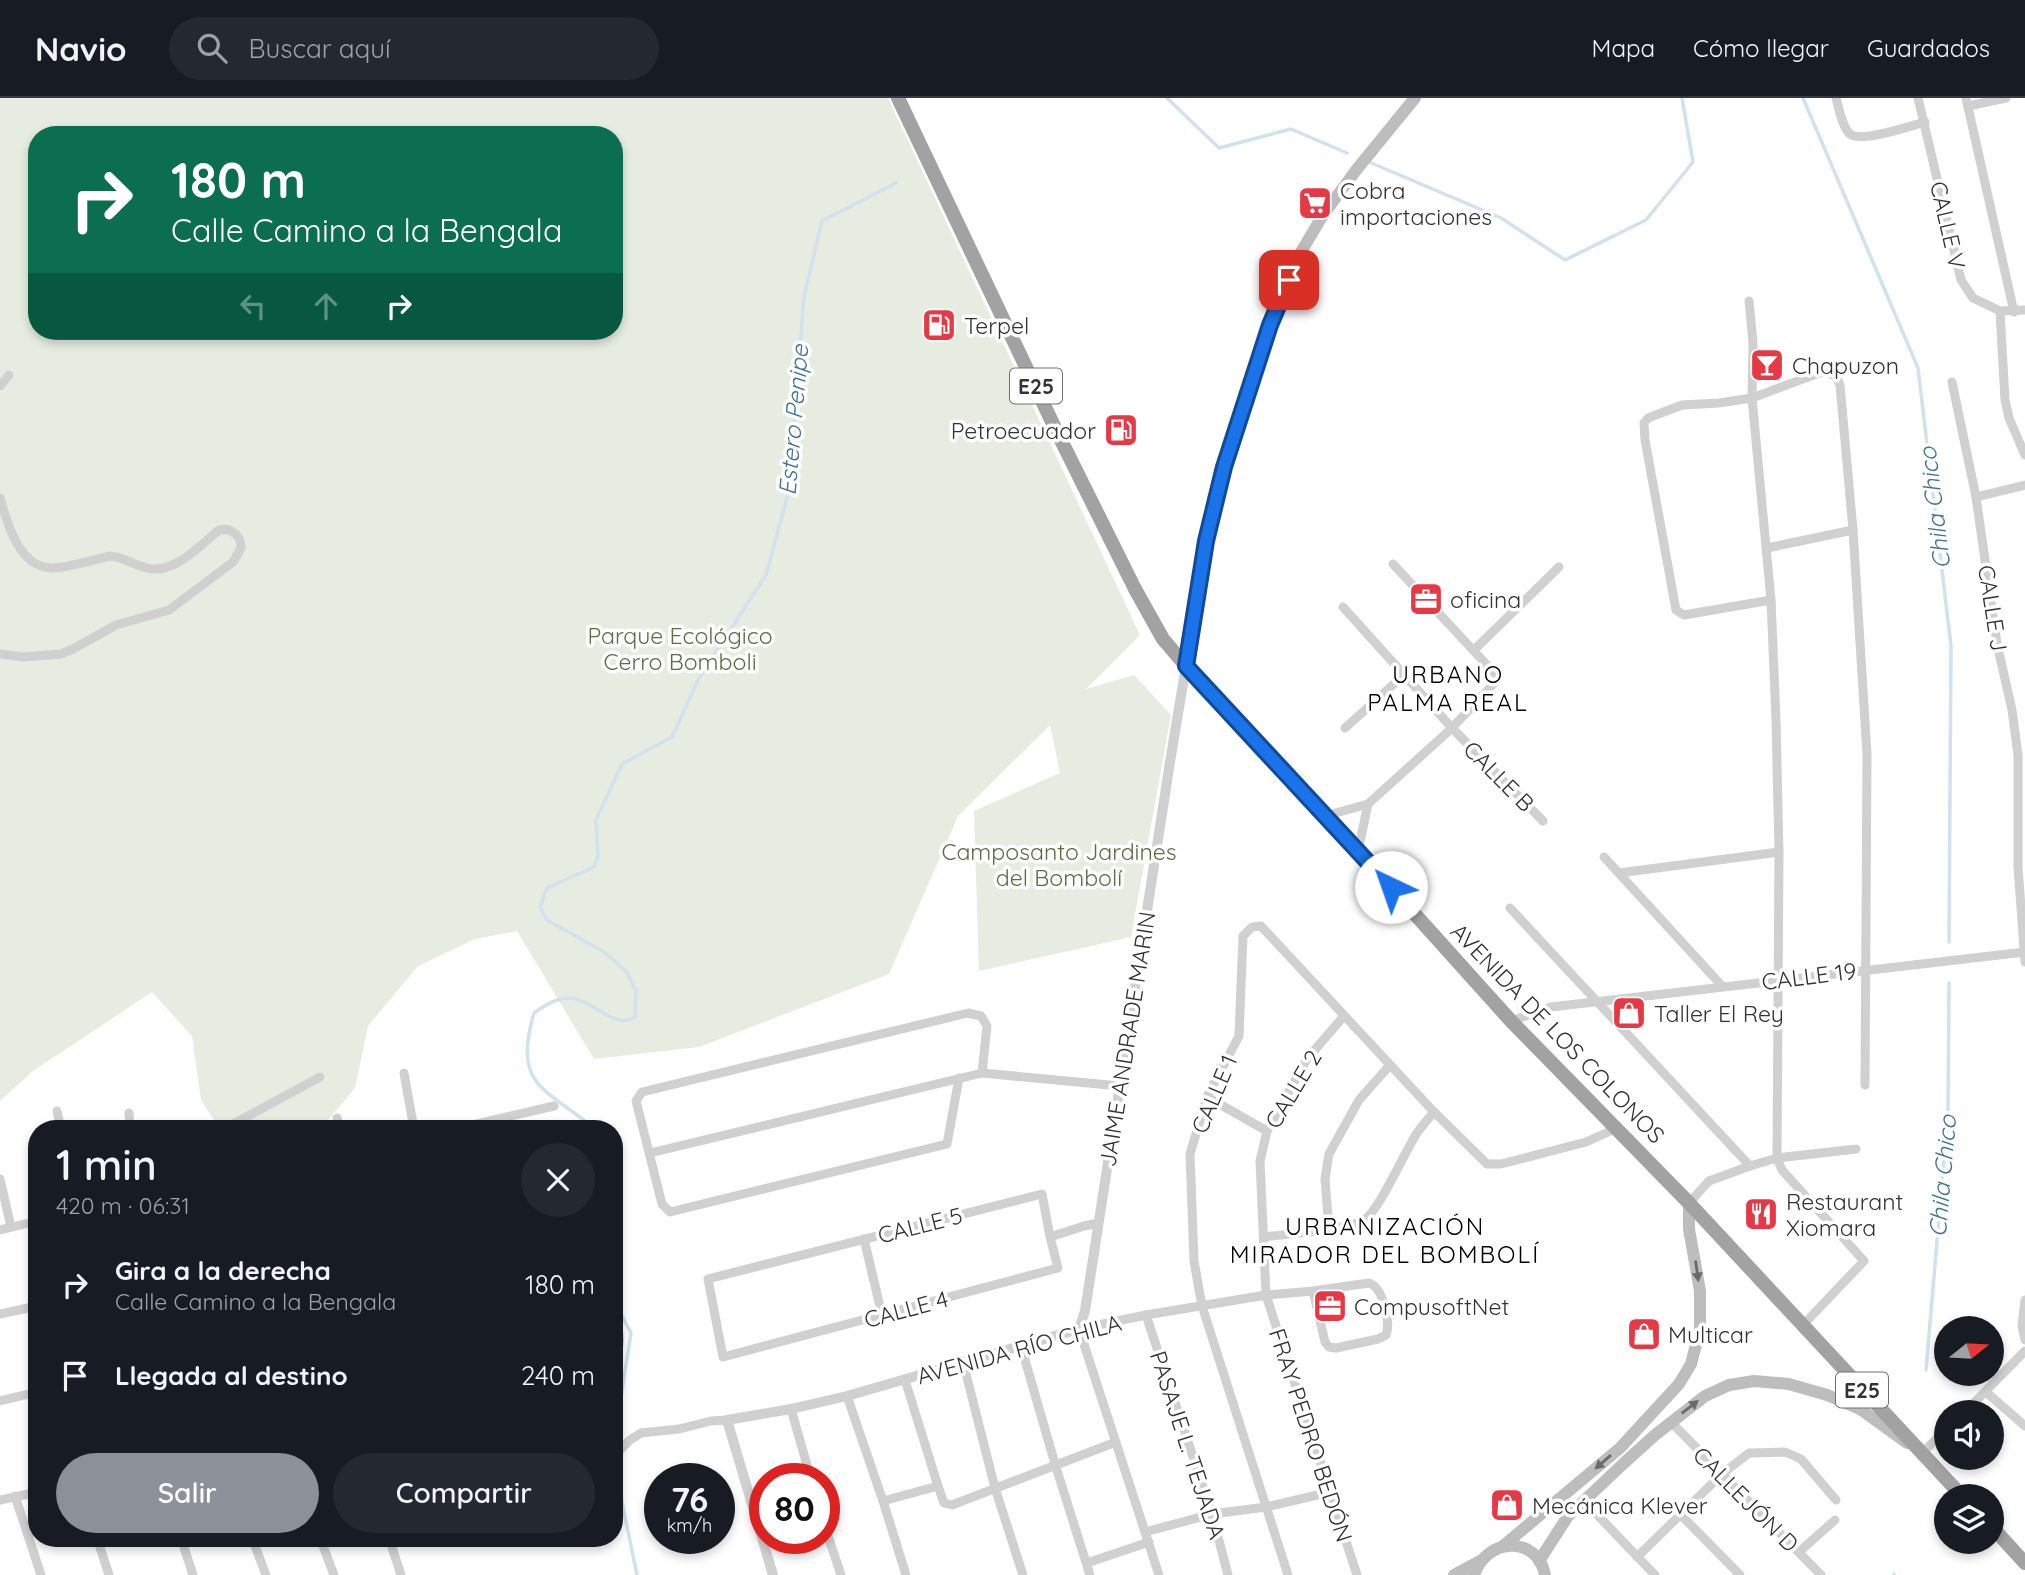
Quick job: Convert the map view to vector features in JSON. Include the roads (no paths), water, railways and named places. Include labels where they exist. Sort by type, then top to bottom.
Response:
[{"type":"highway","name":"AVENIDA DE LOS COLONOS","points":[[898,98],[1055,428],[1135,589],[1163,639],[1511,1021],[1689,1203],[1950,1484]]},
{"type":"highway","points":[[2004,1539],[2025,1563]]},
{"type":"main road","points":[[1186,666],[1206,541],[1221,480],[1275,313],[1298,257],[1323,215],[1415,98]]},
{"type":"main road","points":[[1454,1574],[1480,1561],[1490,1551],[1503,1546],[1620,1448],[1679,1384],[1691,1364],[1700,1329],[1700,1291],[1689,1229],[1689,1203]]},
{"type":"main road","points":[[1539,1561],[1568,1516],[1584,1501],[1671,1422],[1705,1396],[1729,1385],[1754,1381],[1789,1384],[1827,1395],[1860,1409],[1921,1454]]},
{"type":"main road","points":[[1503,1546],[1527,1549],[1539,1561],[1545,1575]]},
{"type":"main road","points":[[1474,1575],[1480,1561]]},
{"type":"street","points":[[1836,98],[1846,128],[1855,136],[1867,136],[1924,122]]},
{"type":"street","name":"CALLE V","points":[[1918,98],[1961,280],[1973,298],[2000,311]]},
{"type":"street","points":[[2006,98],[1967,102],[2014,312]]},
{"type":"street","points":[[1749,301],[1753,335],[1752,398],[1771,600],[1779,852],[1777,1158],[1782,1170],[1864,1261],[1802,1326]]},
{"type":"street","points":[[2025,310],[2000,311],[2005,400],[2009,418],[2025,455]]},
{"type":"street","points":[[1771,600],[1684,615],[1676,610],[1644,440],[1644,423],[1648,418],[1682,405],[1752,398],[1826,372],[1835,376],[1839,385],[1853,530],[1867,754],[1865,1084]]},
{"type":"street","points":[[0,386],[9,375]]},
{"type":"street","name":"CALLE J","points":[[1952,382],[1976,497],[1997,644],[2012,710],[2018,755],[2018,867],[2025,961]]},
{"type":"street","points":[[1976,497],[2025,485]]},
{"type":"street","points":[[0,498],[6,519],[23,552],[30,560],[44,567],[54,568],[116,556],[147,568],[164,568],[178,562],[219,530],[224,529],[238,536],[241,548],[233,562],[169,610],[116,625],[61,654],[23,657],[0,654]]},
{"type":"street","points":[[1767,548],[1853,530]]},
{"type":"street","points":[[1325,816],[1368,804],[1452,728],[1499,678],[1393,564]]},
{"type":"street","points":[[1474,650],[1559,567]]},
{"type":"street","name":"CALLE B","points":[[1343,607],[1452,728],[1543,821]]},
{"type":"street","name":"JAIME ANDRADE MARIN","points":[[1079,1329],[1085,1311],[1186,666]]},
{"type":"street","points":[[1345,728],[1405,674]]},
{"type":"street","points":[[1358,851],[1368,804]]},
{"type":"street","points":[[1619,873],[1779,852]]},
{"type":"street","points":[[1604,857],[1722,986]]},
{"type":"street","points":[[1510,908],[1750,1166]]},
{"type":"street","name":"CALLE 1","points":[[1288,1575],[1202,1306],[1194,1261],[1190,1154],[1207,1097],[1239,1036],[1243,936],[1252,927],[1261,926],[1343,1017]]},
{"type":"street","name":"CALLE 19","points":[[1511,1021],[1551,1007],[2025,952]]},
{"type":"street","points":[[959,1078],[947,1144],[670,1212],[662,1204],[636,1101],[642,1092],[968,1013],[981,1016],[987,1026],[982,1073]]},
{"type":"street","points":[[1343,1017],[1487,1164],[1501,1164],[1586,1142],[1617,1128]]},
{"type":"street","name":"CALLE 2","points":[[1266,1295],[1260,1161],[1267,1131],[1307,1059],[1343,1017]]},
{"type":"street","points":[[1329,1229],[1325,1180],[1329,1154],[1359,1100],[1390,1065]]},
{"type":"street","points":[[404,1073],[412,1120]]},
{"type":"street","points":[[650,1153],[982,1073],[1119,1086]]},
{"type":"street","points":[[241,1120],[320,1077]]},
{"type":"street","points":[[1207,1097],[1267,1131]]},
{"type":"street","points":[[494,1120],[554,1106]]},
{"type":"street","points":[[57,1111],[59,1120]]},
{"type":"street","points":[[1264,1237],[1329,1229],[1359,1222],[1369,1216],[1418,1132],[1434,1112]]},
{"type":"street","points":[[129,1113],[129,1120]]},
{"type":"street","points":[[1689,1203],[1709,1181],[1750,1166],[1777,1158],[1856,1149]]},
{"type":"street","points":[[0,1179],[11,1227]]},
{"type":"street","name":"CALLE 5","points":[[723,1357],[708,1279],[1042,1194],[1050,1237]]},
{"type":"street","points":[[0,1230],[28,1223]]},
{"type":"street","points":[[1050,1237],[1098,1223]]},
{"type":"street","name":"CALLE 4","points":[[723,1357],[1058,1268],[1050,1237]]},
{"type":"street","points":[[864,1239],[882,1315]]},
{"type":"street","name":"AVENIDA RÍO CHILA","points":[[727,1420],[847,1396],[1079,1329],[1266,1295],[1373,1284],[1381,1294],[1388,1331],[1386,1335],[1336,1349],[1329,1348],[1325,1342],[1313,1291]]},
{"type":"street","name":"FRAY PEDRO BEDÓN","points":[[1266,1295],[1357,1575]]},
{"type":"street","points":[[2025,1300],[2022,1326],[2025,1340]]},
{"type":"street","points":[[0,1314],[28,1308]]},
{"type":"street","name":"PASAJE L. TEJADA","points":[[1146,1315],[1212,1514],[1228,1575]]},
{"type":"street","points":[[1079,1329],[1159,1575]]},
{"type":"street","points":[[1021,1346],[1090,1575]]},
{"type":"street","points":[[1978,1400],[2025,1351]]},
{"type":"street","points":[[963,1362],[995,1488],[1023,1575]]},
{"type":"street","points":[[905,1380],[938,1486],[944,1503],[948,1505],[1116,1441]]},
{"type":"street","points":[[1986,1392],[2025,1426]]},
{"type":"street","points":[[0,1401],[28,1394]]},
{"type":"street","points":[[847,1396],[906,1575]]},
{"type":"street","points":[[791,1409],[806,1463]]},
{"type":"street","points":[[623,1447],[640,1433],[727,1420],[749,1493]]},
{"type":"street","name":"CALLEJÓN D","points":[[1671,1422],[1821,1575]]},
{"type":"street","points":[[1921,1454],[1934,1442]]},
{"type":"street","points":[[1637,1557],[1722,1475],[1749,1453],[1785,1452],[1801,1459],[1836,1500]]},
{"type":"street","points":[[883,1502],[938,1486]]},
{"type":"street","points":[[1145,1532],[1212,1514],[1266,1507],[1330,1492]]},
{"type":"street","points":[[0,1500],[28,1494]]},
{"type":"street","points":[[15,1496],[28,1536]]},
{"type":"street","points":[[1584,1501],[1655,1575]]},
{"type":"street","points":[[1680,1514],[1740,1575]]},
{"type":"street","points":[[1798,1552],[1835,1520]]},
{"type":"street","points":[[1087,1563],[1149,1542]]},
{"type":"street","points":[[32,1547],[41,1575]]},
{"type":"street","points":[[100,1547],[109,1575]]},
{"type":"street","points":[[184,1547],[193,1575]]},
{"type":"street","points":[[255,1547],[266,1575]]},
{"type":"street","points":[[323,1547],[334,1575]]},
{"type":"street","points":[[392,1547],[401,1575]]},
{"type":"street","points":[[767,1554],[773,1575]]},
{"type":"street","points":[[834,1554],[841,1575]]},
{"type":"waterway","name":"Chila Chico","points":[[1167,98],[1219,148],[1291,129],[1347,153]]},
{"type":"waterway","name":"Chila Chico","points":[[1369,162],[1501,218],[1565,260],[1646,220],[1693,162],[1682,98]]},
{"type":"waterway","name":"Chila Chico","points":[[1803,98],[1918,368],[1951,646],[1949,942]]},
{"type":"waterway","name":"Estero Penipe","points":[[583,1120],[548,1094],[531,1071],[527,1057],[534,1013],[555,1001],[569,998],[578,999],[611,1017],[627,1020],[635,1017],[636,991],[626,971],[604,952],[547,920],[540,907],[547,888],[594,867],[598,856],[596,820],[622,764],[672,737],[699,678],[766,575],[788,494],[804,297],[822,221],[896,183]]},
{"type":"waterway","name":"Chila Chico","points":[[1926,1370],[1948,1113],[1949,983]]},
{"type":"waterway","name":"Estero Penipe","points":[[623,1318],[631,1333],[623,1384]]},
{"type":"waterway","name":"Estero Penipe","points":[[623,1507],[637,1575]]},
{"type":"place","name":"Cobra importaciones","points":[[1315,203]]},
{"type":"place","name":"Terpel","points":[[939,325]]},
{"type":"place","name":"Chapuzon","points":[[1767,365]]},
{"type":"place","name":"Petroecuador","points":[[1121,430]]},
{"type":"place","name":"oficina","points":[[1426,599]]},
{"type":"place","name":"Taller El Rey","points":[[1629,1013]]},
{"type":"place","name":"Restaurant Xiomara","points":[[1761,1214]]},
{"type":"place","name":"CompusoftNet","points":[[1330,1306]]},
{"type":"place","name":"Multicar","points":[[1644,1334]]},
{"type":"place","name":"Mecánica Klever","points":[[1507,1505]]},
{"type":"district","name":"URBANO PALMA REAL","points":[[1448,688]]},
{"type":"district","name":"URBANIZACIÓN MIRADOR DEL BOMBOLÍ","points":[[1385,1240]]},
{"type":"park label","name":"Parque Ecológico Cerro Bomboli","points":[[680,648]]},
{"type":"park label","name":"Camposanto Jardines del Bombolí","points":[[1059,864]]}]
